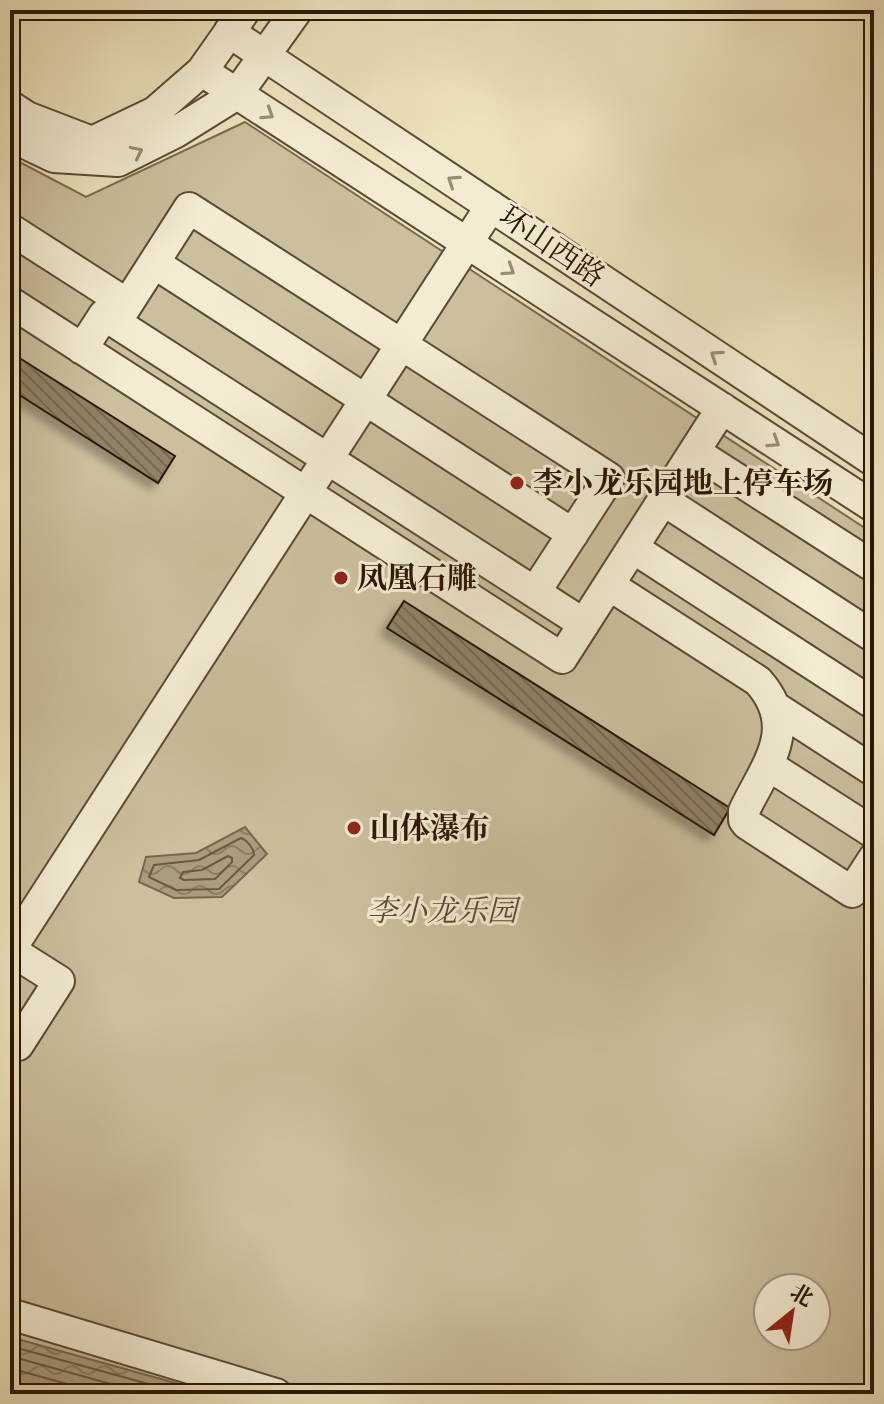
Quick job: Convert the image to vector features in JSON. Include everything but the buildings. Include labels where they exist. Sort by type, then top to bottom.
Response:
[{"type":"street","points":[[10,136],[54,157],[118,161],[176,132],[237,94],[297,10]]},
{"type":"street","points":[[10,106],[27,117],[92,142],[155,112],[202,71],[237,21]]},
{"type":"street","name":"环山西路","points":[[237,21],[264,55],[874,461]]},
{"type":"street","name":"环山西路","points":[[202,71],[874,507]]},
{"type":"street","points":[[10,1040],[18,1045],[59,981],[10,950],[491,206]]},
{"type":"street","points":[[82,349],[104,315],[121,313],[189,208],[609,478],[535,592]]},
{"type":"street","points":[[10,229],[121,313],[328,459],[584,624]]},
{"type":"street","points":[[154,263],[573,534]]},
{"type":"street","points":[[10,302],[562,658],[722,408]]},
{"type":"street","points":[[695,452],[874,567]]},
{"type":"street","points":[[663,500],[874,637]]},
{"type":"street","points":[[633,548],[874,704]]},
{"type":"street","points":[[609,585],[758,681],[768,692],[778,720],[777,745],[744,811],[747,824],[852,892],[874,858]]},
{"type":"street","points":[[775,707],[874,771]]},
{"type":"street","points":[[768,765],[874,833]]},
{"type":"street","points":[[10,1314],[276,1394]]},
{"type":"green space","name":"李小龙乐园","points":[[245,122],[874,534],[874,1394],[10,1394],[10,157],[86,197]]},
{"type":"water","points":[[245,827],[267,854],[222,897],[174,898],[139,882],[146,857],[196,853]]},
{"type":"water","points":[[10,1337],[215,1394],[10,1394]]},
{"type":"place","name":"李小龙乐园地上停车场","points":[[517,483]]},
{"type":"place","name":"凤凰石雕","points":[[341,578]]},
{"type":"place","name":"山体瀑布","points":[[354,828]]}]
